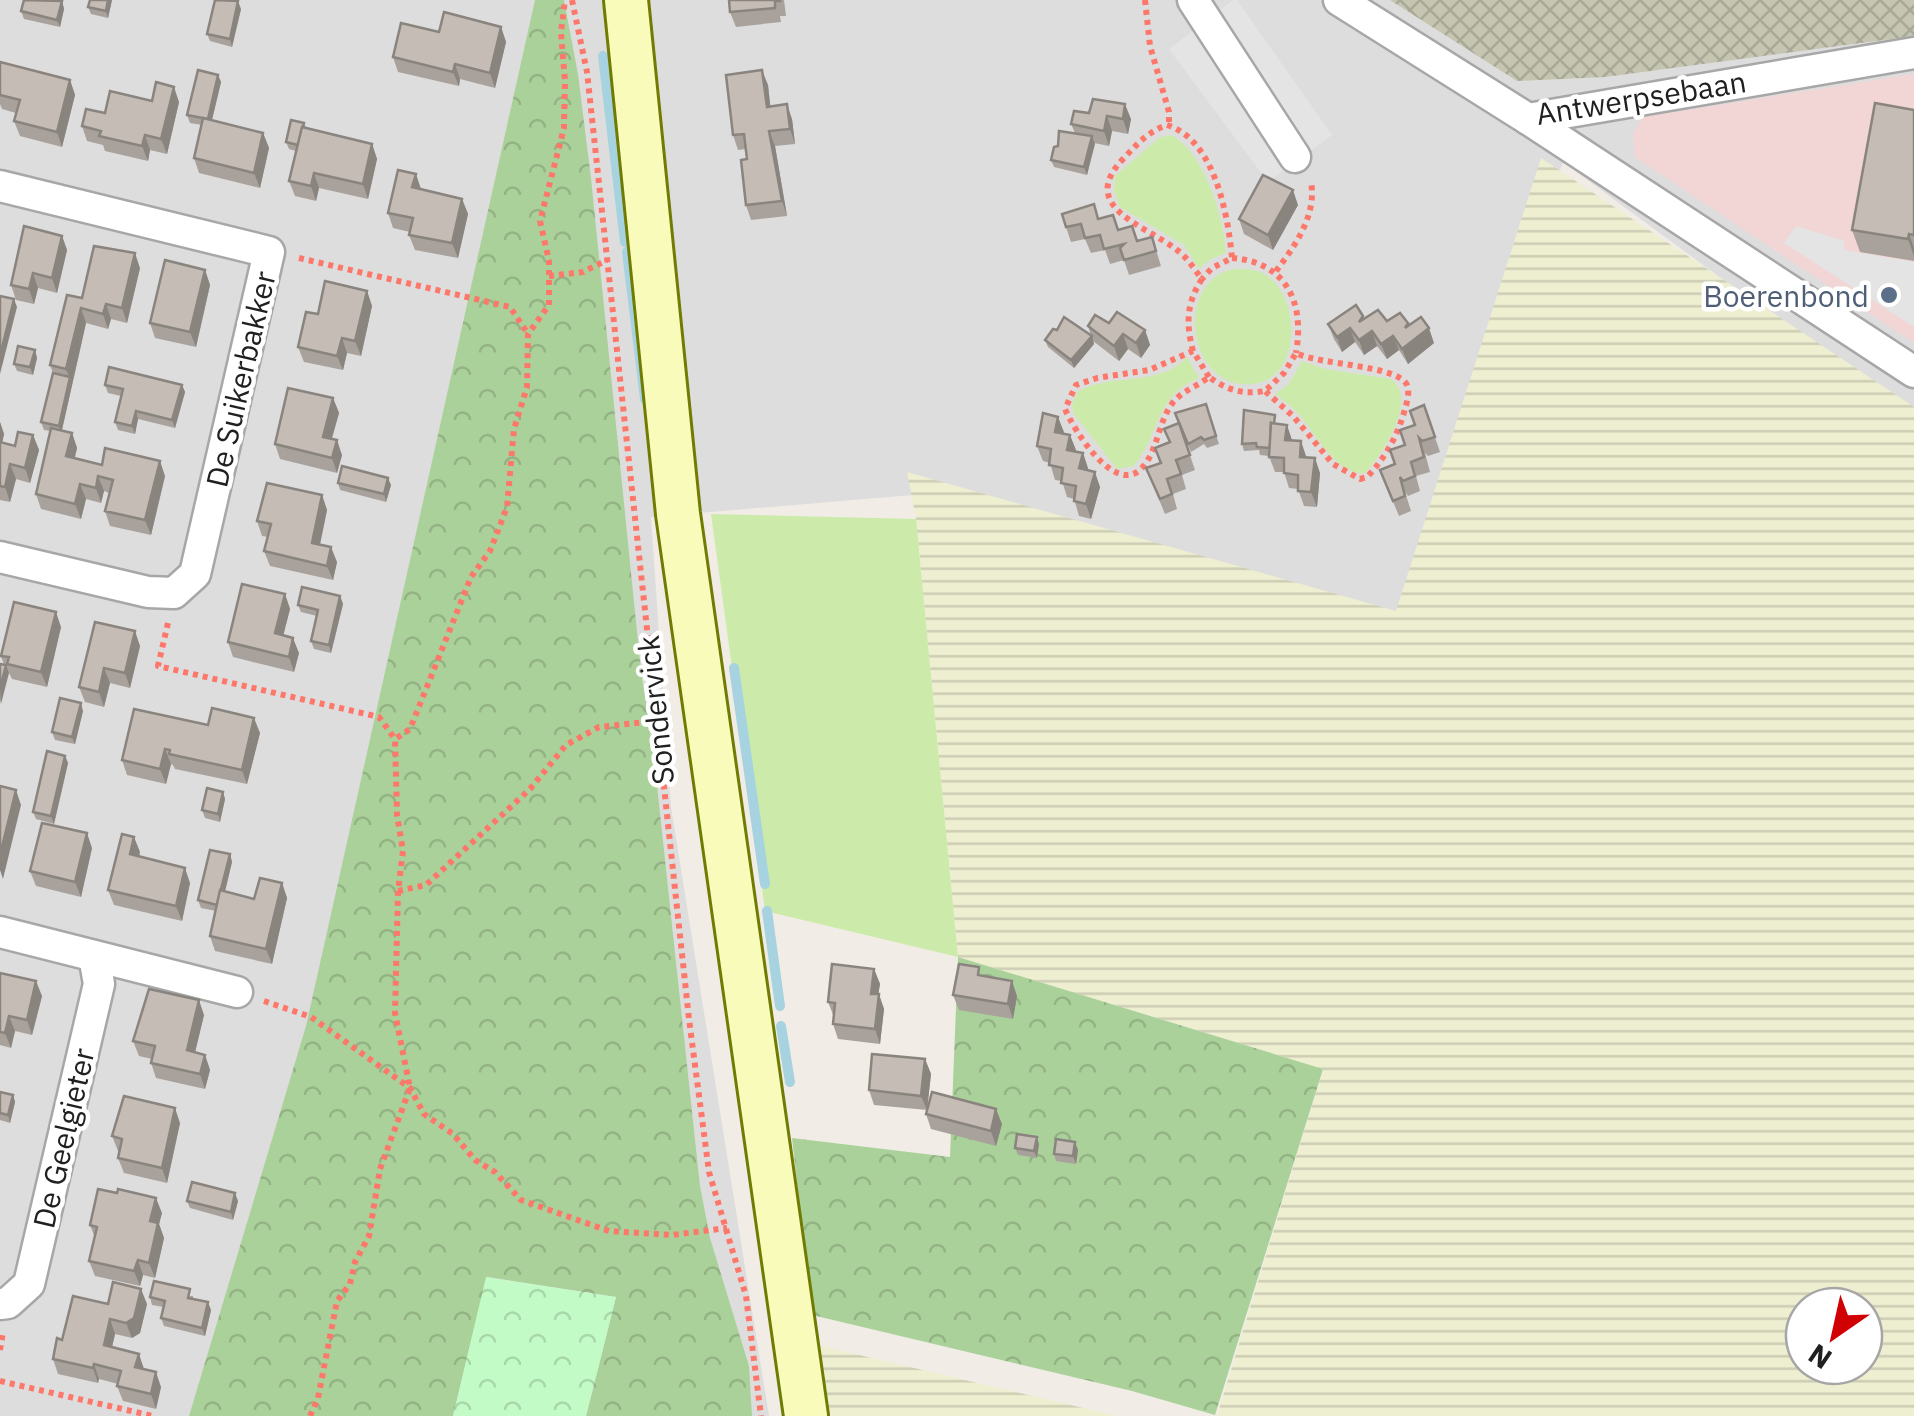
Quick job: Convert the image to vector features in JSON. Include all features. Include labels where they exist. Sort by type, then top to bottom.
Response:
[{"type":"street","name":"Sondervick","points":[[626,0],[678,514],[806,1416]]},
{"type":"street","points":[[1193,0],[1296,157]]},
{"type":"street","name":"Antwerpsebaan","points":[[1339,0],[1528,119],[1914,53]]},
{"type":"street","points":[[1528,119],[1914,372]]},
{"type":"street","name":"De Suikerbakker","points":[[0,186],[269,252],[195,574],[174,593]]},
{"type":"street","points":[[0,558],[148,592],[174,593]]},
{"type":"street","points":[[0,932],[237,992]]},
{"type":"street","name":"De Geelgieter","points":[[0,1304],[8,1304],[28,1284],[99,984],[94,956]]},
{"type":"path","name":"Sondervick","points":[[568,0],[587,72],[655,721],[707,1153],[746,1296],[761,1416]]},
{"type":"path","points":[[528,334],[549,305],[550,276],[540,220],[564,128],[560,34],[568,0]]},
{"type":"path","points":[[1145,0],[1150,46],[1170,112],[1169,126]]},
{"type":"path","points":[[1202,279],[1180,252],[1118,213],[1108,192],[1108,182],[1121,160],[1154,130],[1169,126],[1185,134],[1207,163],[1225,213],[1232,258]]},
{"type":"path","points":[[1276,271],[1302,230],[1312,204],[1311,180],[1296,157]]},
{"type":"path","points":[[269,252],[510,307],[528,334],[527,388],[514,430],[507,507],[490,551],[471,577],[410,728],[396,739]]},
{"type":"path","points":[[1232,258],[1276,271],[1285,281],[1295,313],[1296,353],[1284,373],[1265,391],[1238,392],[1222,387],[1209,377],[1193,351],[1188,332],[1188,310],[1202,279],[1212,268],[1232,258]]},
{"type":"path","points":[[550,276],[583,272],[607,260]]},
{"type":"path","points":[[1193,351],[1149,370],[1076,385],[1065,409],[1070,421],[1108,469],[1118,475],[1132,474],[1142,468],[1172,403],[1209,377]]},
{"type":"path","points":[[1265,391],[1341,470],[1360,478],[1374,470],[1398,430],[1407,384],[1399,376],[1328,364],[1296,353]]},
{"type":"path","points":[[174,593],[158,666],[379,717],[396,739],[397,815],[404,851],[398,891],[394,1013],[410,1088],[424,1114],[453,1134],[475,1160],[495,1172],[521,1200],[531,1204],[609,1231],[672,1235],[727,1228]]},
{"type":"path","points":[[398,891],[426,885],[530,790],[566,745],[599,727],[655,721]]},
{"type":"path","points":[[237,992],[311,1017],[410,1088]]},
{"type":"path","points":[[310,1416],[318,1398],[337,1301],[350,1284],[354,1262],[370,1236],[380,1168],[410,1088]]},
{"type":"path","points":[[0,1380],[154,1416]]},
{"type":"shaded area","points":[[0,0],[1914,0],[1914,420],[1563,162],[1402,638],[925,494],[651,517],[671,807],[769,1416],[0,1416]]},
{"type":"shaded area","points":[[1237,0],[1332,135],[1268,182],[1169,49]]},
{"type":"shaded area","points":[[1390,0],[1914,0],[1914,36],[1605,77],[1517,81]]},
{"type":"shaded area","points":[[1914,74],[1914,343],[1635,157],[1633,134],[1643,117]]},
{"type":"shaded area","points":[[1541,158],[1914,407],[1914,1416],[1217,1416],[1323,1069],[958,957],[916,519],[907,472],[1396,611]]},
{"type":"shaded area","name":"Boerenbond","points":[[1796,226],[1844,241],[1844,250],[1914,262],[1914,327],[1784,243]]},
{"type":"shaded area","points":[[817,1345],[1117,1416],[826,1416]]},
{"type":"green space","points":[[535,0],[564,0],[578,74],[700,1186],[710,1238],[749,1366],[752,1416],[586,1416],[616,1297],[487,1277],[453,1416],[189,1416],[306,1026]]},
{"type":"green space","points":[[1170,135],[1182,142],[1202,169],[1221,222],[1226,253],[1199,269],[1184,245],[1120,207],[1114,191],[1115,176],[1159,138]]},
{"type":"green space","points":[[1234,269],[1257,271],[1272,280],[1283,294],[1289,312],[1289,350],[1282,366],[1270,378],[1253,384],[1231,382],[1214,371],[1202,354],[1196,334],[1196,313],[1202,293],[1214,278]]},
{"type":"green space","points":[[1187,357],[1199,378],[1184,386],[1166,405],[1134,466],[1117,469],[1073,413],[1077,392],[1104,382],[1163,373]]},
{"type":"green space","points":[[1302,361],[1325,369],[1391,379],[1399,388],[1400,412],[1395,426],[1365,473],[1345,468],[1336,461],[1297,413],[1275,394],[1289,384]]},
{"type":"green space","points":[[711,514],[916,519],[958,957],[765,911]]},
{"type":"green space","points":[[958,957],[1323,1069],[1215,1415],[1132,1391],[812,1315],[792,1138],[950,1157]]},
{"type":"green space","points":[[486,1277],[616,1297],[586,1416],[453,1416]]},
{"type":"building","points":[[24,0],[62,1],[57,20],[21,11]]},
{"type":"building","points":[[90,0],[108,0],[106,11],[88,7]]},
{"type":"building","points":[[215,0],[238,1],[230,39],[207,34]]},
{"type":"building","points":[[729,0],[780,1],[775,1],[775,8],[730,12]]},
{"type":"building","points":[[444,12],[501,27],[490,73],[455,64],[453,72],[393,57],[401,23],[439,32]]},
{"type":"building","points":[[0,62],[70,80],[57,132],[14,121],[20,100],[0,95]]},
{"type":"building","points":[[198,70],[218,75],[208,119],[187,115]]},
{"type":"building","points":[[762,70],[767,107],[787,104],[790,129],[769,131],[782,201],[746,205],[741,160],[747,159],[744,134],[733,135],[726,75]]},
{"type":"building","points":[[156,82],[174,87],[161,139],[145,135],[142,146],[99,136],[101,131],[82,126],[86,109],[105,113],[110,91],[152,101]]},
{"type":"building","points":[[1093,99],[1125,104],[1123,119],[1107,116],[1104,131],[1071,124],[1074,111],[1089,113]]},
{"type":"building","points":[[1875,103],[1914,110],[1914,235],[1909,234],[1908,239],[1852,230]]},
{"type":"building","points":[[203,118],[263,133],[254,173],[194,158]]},
{"type":"building","points":[[291,120],[304,123],[298,145],[286,142]]},
{"type":"building","points":[[302,127],[372,144],[363,184],[314,173],[311,186],[289,181]]},
{"type":"building","points":[[1059,131],[1092,136],[1084,167],[1051,160],[1054,147],[1058,146]]},
{"type":"building","points":[[398,170],[416,174],[412,187],[462,199],[452,243],[409,235],[413,218],[388,213]]},
{"type":"building","points":[[1263,175],[1293,190],[1268,235],[1239,219]]},
{"type":"building","points":[[1094,204],[1098,219],[1113,215],[1118,230],[1132,226],[1137,241],[1152,237],[1156,251],[1124,260],[1120,248],[1124,244],[1104,249],[1100,235],[1085,238],[1081,224],[1066,227],[1062,214]]},
{"type":"building","points":[[24,226],[62,236],[52,278],[33,273],[29,289],[11,285]]},
{"type":"building","points":[[94,246],[135,253],[122,308],[106,304],[103,314],[81,308],[66,369],[50,365],[67,295],[82,298]]},
{"type":"building","points":[[165,260],[205,270],[190,332],[150,323]]},
{"type":"building","points":[[325,281],[367,291],[355,341],[342,338],[337,356],[298,347],[306,312],[318,314]]},
{"type":"building","points":[[0,296],[14,299],[0,356]]},
{"type":"building","points":[[1356,305],[1363,316],[1359,322],[1378,310],[1387,321],[1400,313],[1408,323],[1405,328],[1421,317],[1429,328],[1402,349],[1393,336],[1381,344],[1372,331],[1359,340],[1350,328],[1337,337],[1328,324]]},
{"type":"building","points":[[1117,312],[1145,330],[1136,343],[1123,334],[1114,346],[1088,326],[1095,315],[1109,323]]},
{"type":"building","points":[[1064,317],[1092,336],[1071,360],[1045,340]]},
{"type":"building","points":[[18,346],[35,350],[30,367],[14,364]]},
{"type":"building","points":[[109,367],[182,385],[172,420],[136,411],[132,426],[115,422],[123,389],[105,385]]},
{"type":"building","points":[[53,373],[70,377],[59,426],[41,422]]},
{"type":"building","points":[[288,388],[333,398],[323,437],[337,440],[332,458],[275,444]]},
{"type":"building","points":[[1206,404],[1216,436],[1204,440],[1201,437],[1188,444],[1175,413]]},
{"type":"building","points":[[1424,405],[1435,437],[1422,441],[1419,438],[1424,457],[1411,462],[1415,476],[1403,481],[1400,477],[1405,496],[1393,501],[1380,470],[1395,464],[1390,450],[1405,445],[1400,430],[1415,425],[1410,411]]},
{"type":"building","points":[[1244,410],[1275,415],[1270,448],[1242,444]]},
{"type":"building","points":[[1043,413],[1058,417],[1055,432],[1070,435],[1067,450],[1083,453],[1079,468],[1095,472],[1086,504],[1074,501],[1076,486],[1061,483],[1063,468],[1049,465],[1051,449],[1037,446]]},
{"type":"building","points":[[1179,423],[1190,455],[1176,460],[1181,474],[1167,479],[1172,494],[1160,499],[1146,468],[1161,463],[1155,448],[1170,442],[1164,429]]},
{"type":"building","points":[[1271,423],[1287,425],[1285,440],[1301,441],[1300,457],[1315,458],[1311,492],[1298,491],[1298,475],[1284,473],[1284,458],[1269,457]]},
{"type":"building","points":[[51,428],[72,433],[66,456],[102,465],[105,448],[160,461],[145,520],[105,511],[113,480],[98,476],[96,488],[80,484],[75,504],[36,494]]},
{"type":"building","points":[[18,432],[33,435],[25,468],[10,464],[5,487],[0,486],[0,442],[15,446]]},
{"type":"building","points":[[342,466],[388,478],[384,494],[338,483]]},
{"type":"building","points":[[267,483],[322,495],[312,543],[331,547],[327,566],[264,551],[271,524],[257,521]]},
{"type":"building","points":[[242,584],[285,594],[275,633],[293,638],[289,657],[228,642]]},
{"type":"building","points":[[302,587],[340,596],[329,645],[311,641],[318,610],[298,605]]},
{"type":"building","points":[[14,602],[56,612],[41,672],[7,664],[9,657],[1,656]]},
{"type":"building","points":[[95,622],[135,631],[125,673],[104,668],[99,692],[79,687]]},
{"type":"building","points":[[0,664],[6,665],[0,689]]},
{"type":"building","points":[[60,698],[81,703],[72,737],[52,732]]},
{"type":"building","points":[[212,708],[254,718],[242,770],[169,754],[170,750],[165,749],[160,769],[122,760],[134,709],[208,725]]},
{"type":"building","points":[[47,751],[65,756],[51,816],[33,812]]},
{"type":"building","points":[[0,786],[16,790],[0,855]]},
{"type":"building","points":[[207,788],[223,792],[218,814],[202,810]]},
{"type":"building","points":[[42,823],[87,833],[75,882],[30,871]]},
{"type":"building","points":[[122,834],[134,837],[130,854],[185,868],[176,906],[108,890]]},
{"type":"building","points":[[210,850],[230,854],[217,905],[198,900]]},
{"type":"building","points":[[260,878],[282,883],[266,949],[210,936],[220,890],[254,899]]},
{"type":"building","points":[[832,964],[874,969],[871,994],[879,994],[875,1029],[833,1024],[835,1003],[828,1002]]},
{"type":"building","points":[[959,964],[979,967],[978,975],[1012,981],[1008,1004],[953,995]]},
{"type":"building","points":[[0,973],[36,981],[27,1020],[9,1016],[5,1033],[0,1032]]},
{"type":"building","points":[[149,989],[199,1000],[187,1050],[205,1055],[200,1074],[151,1063],[155,1046],[133,1041]]},
{"type":"building","points":[[872,1054],[925,1059],[921,1096],[869,1090]]},
{"type":"building","points":[[0,1092],[13,1095],[8,1115],[0,1113]]},
{"type":"building","points":[[932,1092],[996,1109],[991,1131],[926,1114]]},
{"type":"building","points":[[124,1096],[175,1108],[162,1168],[118,1158],[122,1139],[112,1136]]},
{"type":"building","points":[[1017,1134],[1037,1137],[1034,1151],[1015,1148]]},
{"type":"building","points":[[1056,1139],[1075,1142],[1073,1156],[1054,1154]]},
{"type":"building","points":[[192,1182],[235,1193],[231,1212],[187,1201]]},
{"type":"building","points":[[98,1189],[117,1193],[118,1189],[156,1198],[150,1221],[158,1223],[149,1263],[138,1260],[134,1271],[89,1261],[97,1227],[90,1225]]},
{"type":"building","points":[[154,1281],[190,1289],[188,1298],[208,1302],[202,1328],[161,1318],[165,1301],[150,1297]]},
{"type":"building","points":[[113,1282],[141,1289],[134,1318],[126,1323],[110,1319],[104,1345],[139,1354],[135,1367],[156,1372],[151,1394],[117,1386],[121,1371],[53,1359],[73,1296],[108,1304]]},
{"type":"waterway","points":[[603,56],[625,242]]},
{"type":"waterway","points":[[627,252],[645,399]]},
{"type":"waterway","points":[[734,668],[765,884]]},
{"type":"waterway","points":[[767,911],[780,1006]]},
{"type":"waterway","points":[[781,1026],[790,1082]]},
{"type":"place","name":"Boerenbond","points":[[1889,295]]}]
